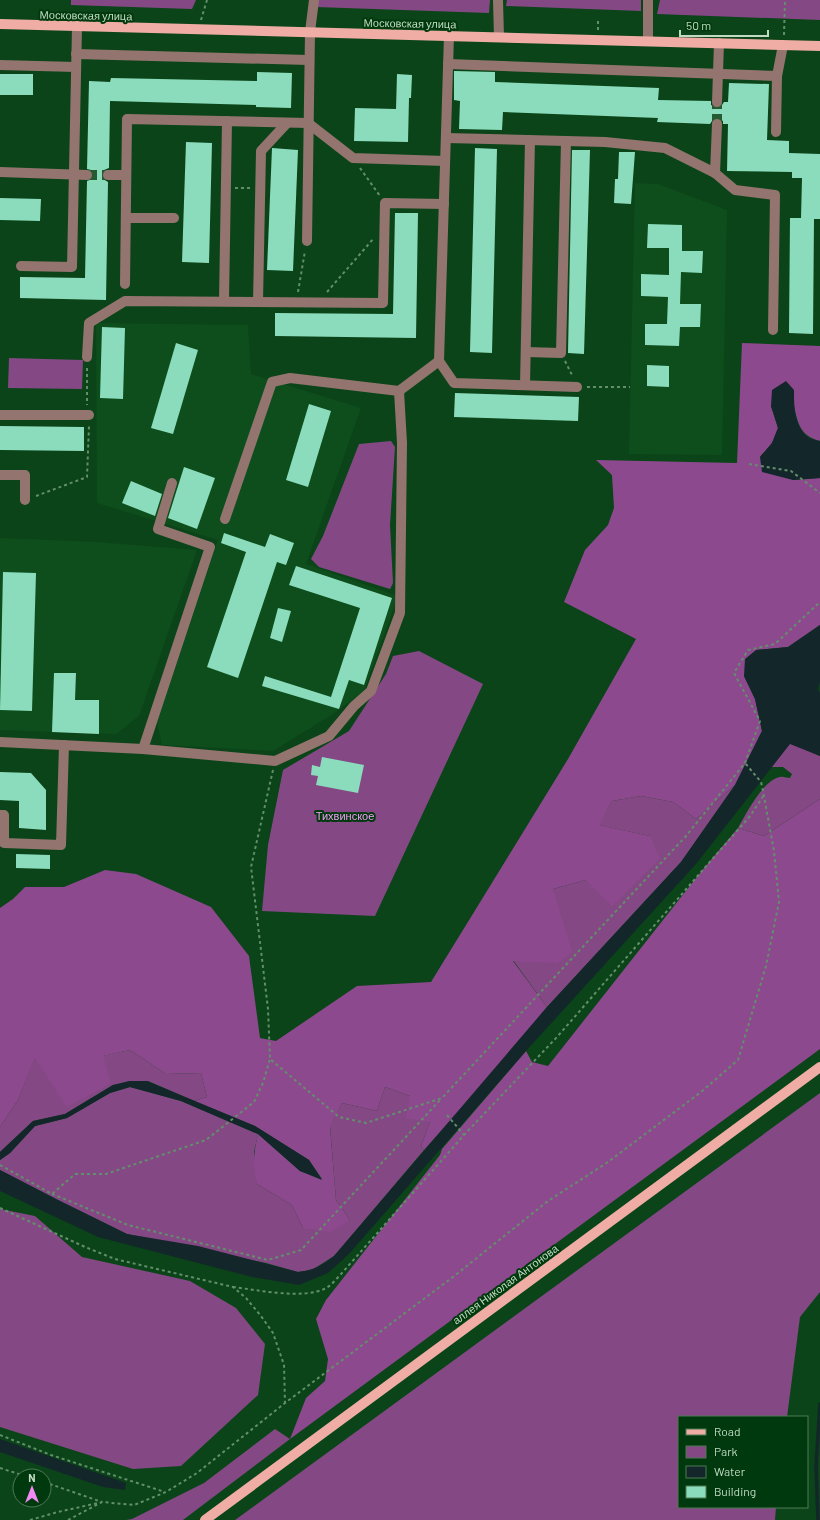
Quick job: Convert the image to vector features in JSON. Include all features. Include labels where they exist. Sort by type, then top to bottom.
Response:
[{"type":"main road","name":"Московская улица","points":[[0,24],[820,46]]},
{"type":"main road","name":"аллея Николая Антонова","points":[[204,1520],[820,1067]]},
{"type":"street","points":[[307,242],[309,60],[310,32],[314,0]]},
{"type":"street","points":[[498,0],[499,37]]},
{"type":"street","points":[[648,0],[648,41]]},
{"type":"street","points":[[21,266],[72,267],[77,27]]},
{"type":"street","points":[[449,35],[439,361],[454,383],[577,387]]},
{"type":"street","points":[[717,102],[718,43]]},
{"type":"street","points":[[776,132],[777,76],[783,45]]},
{"type":"street","points":[[76,54],[309,60]]},
{"type":"street","points":[[448,64],[777,76]]},
{"type":"street","points":[[0,65],[76,67]]},
{"type":"street","points":[[125,284],[127,119],[308,123],[353,158],[445,161]]},
{"type":"street","points":[[224,301],[227,121]]},
{"type":"street","points":[[258,302],[261,151],[287,122]]},
{"type":"street","points":[[716,173],[717,124]]},
{"type":"street","points":[[446,138],[605,142],[665,148],[716,173],[735,190],[775,195],[773,330]]},
{"type":"street","points":[[525,385],[530,140]]},
{"type":"street","points":[[526,352],[561,353],[566,141]]},
{"type":"street","points":[[0,172],[87,175]]},
{"type":"street","points":[[108,175],[126,175]]},
{"type":"street","points":[[87,357],[89,323],[125,298],[258,302],[383,303],[385,203],[444,204]]},
{"type":"street","points":[[126,218],[174,218]]},
{"type":"street","points":[[225,520],[272,382],[290,378],[399,391],[439,361]]},
{"type":"street","points":[[0,742],[143,749],[275,761],[329,736],[354,706],[371,691],[400,613],[402,443],[399,391]]},
{"type":"street","points":[[0,415],[89,415]]},
{"type":"street","points":[[0,475],[25,476],[25,500]]},
{"type":"street","points":[[143,749],[210,547],[158,529],[172,483]]},
{"type":"street","points":[[0,815],[4,815],[4,843],[61,845],[64,745]]},
{"type":"path","points":[[200,29],[201,16],[208,0]]},
{"type":"path","points":[[783,45],[785,0]]},
{"type":"path","points":[[353,158],[385,203]]},
{"type":"path","points":[[226,188],[260,188]]},
{"type":"path","points":[[318,302],[385,224]]},
{"type":"path","points":[[296,302],[307,242]]},
{"type":"path","points":[[561,353],[577,387],[630,387]]},
{"type":"path","points":[[25,500],[87,477],[89,415],[87,401],[87,357]]},
{"type":"path","points":[[749,464],[791,471],[820,493]]},
{"type":"path","points":[[0,1165],[52,1194],[128,1225],[268,1260],[301,1250],[686,836],[745,763],[760,721],[734,673],[748,650],[775,644],[820,602]]},
{"type":"path","points":[[52,1194],[75,1174],[106,1174],[136,1162],[206,1140],[254,1102],[263,1083],[270,1059],[268,1009],[251,867],[275,761]]},
{"type":"path","points":[[52,1485],[102,1502],[134,1506],[166,1492],[198,1473],[285,1403],[452,1277],[548,1201],[608,1162],[701,1092],[738,1060],[766,966],[779,902],[774,851],[761,782],[749,770],[745,763]]},
{"type":"path","points":[[0,1208],[86,1247],[115,1258],[233,1287],[309,1294],[327,1288],[464,1135],[563,1032],[750,816],[764,795]]},
{"type":"path","points":[[270,1059],[339,1117],[366,1123],[442,1098]]},
{"type":"path","points":[[447,1115],[464,1135]]},
{"type":"path","points":[[233,1287],[246,1298],[273,1333],[284,1365],[285,1403]]},
{"type":"path","points":[[0,1435],[51,1455],[166,1492]]},
{"type":"path","points":[[0,1468],[12,1472]]},
{"type":"path","points":[[30,1520],[102,1502]]},
{"type":"path","points":[[68,1520],[102,1502]]},
{"type":"shaded area","points":[[635,183],[658,184],[727,210],[722,455],[629,454]]},
{"type":"shaded area","points":[[96,323],[248,325],[251,374],[361,408],[306,564],[398,596],[364,691],[333,714],[273,751],[162,745],[157,723],[218,540],[97,503]]},
{"type":"shaded area","points":[[742,343],[820,346],[820,441],[808,436],[801,429],[794,406],[771,406],[778,428],[772,443],[760,457],[793,480],[820,478],[820,625],[788,647],[756,650],[744,676],[755,699],[762,731],[735,785],[696,819],[673,802],[641,796],[612,801],[599,825],[650,836],[660,858],[612,906],[586,880],[553,889],[572,952],[558,963],[513,961],[547,1007],[480,1087],[424,1150],[421,1146],[430,1122],[406,1118],[410,1096],[385,1087],[377,1111],[342,1103],[330,1127],[336,1200],[350,1220],[330,1232],[303,1228],[292,1205],[257,1184],[254,1171],[254,1159],[258,1134],[300,1171],[322,1179],[309,1160],[255,1126],[194,1101],[207,1097],[201,1073],[166,1074],[130,1050],[103,1056],[111,1083],[67,1107],[35,1058],[18,1100],[0,1127],[0,908],[13,899],[25,887],[64,887],[105,870],[136,874],[211,907],[249,956],[260,1038],[276,1041],[357,986],[431,982],[568,759],[636,639],[564,602],[585,550],[608,525],[614,508],[612,475],[596,460],[737,463]]},
{"type":"shaded area","points":[[0,538],[97,542],[197,550],[139,716],[116,734],[0,730]]},
{"type":"shaded area","points":[[820,799],[820,1049],[290,1439],[306,1398],[325,1381],[328,1359],[316,1319],[326,1300],[440,1155],[442,1149],[526,1051],[532,1062],[548,1066],[704,868],[738,828],[764,836]]},
{"type":"green space","points":[[71,0],[196,0],[192,9],[71,5]]},
{"type":"green space","points":[[317,0],[490,0],[489,13],[316,7]]},
{"type":"green space","points":[[507,0],[641,0],[641,11],[506,6]]},
{"type":"green space","points":[[660,0],[820,0],[820,20],[657,14]]},
{"type":"green space","points":[[9,358],[83,360],[82,389],[8,388]]},
{"type":"green space","points":[[391,441],[395,447],[390,525],[393,583],[390,589],[319,567],[311,559],[323,536],[359,444]]},
{"type":"green space","name":"Тихвинское","points":[[419,651],[483,684],[375,916],[262,911],[268,845],[283,770],[349,731],[386,674],[393,656]]},
{"type":"green space","points":[[790,743],[820,756],[820,799],[764,836],[738,828],[750,807],[767,784],[780,777],[790,778],[792,774],[783,767],[771,767]]},
{"type":"green space","points":[[735,785],[681,862],[547,1007],[513,960],[558,962],[553,889],[586,880],[650,836],[598,825],[612,801],[641,796],[673,802],[696,819]]},
{"type":"green space","points":[[130,1050],[166,1074],[201,1073],[207,1097],[194,1101],[148,1081],[113,1085],[65,1114],[33,1121],[0,1152],[0,1127],[18,1100],[35,1057],[102,1056]]},
{"type":"green space","points":[[130,1087],[181,1101],[258,1134],[254,1152],[257,1184],[292,1205],[303,1228],[350,1220],[336,1200],[330,1126],[342,1103],[377,1111],[385,1087],[410,1096],[430,1122],[421,1146],[424,1150],[334,1256],[312,1270],[298,1272],[266,1263],[127,1234],[0,1170],[0,1160],[10,1153],[35,1126],[67,1118],[110,1093]]},
{"type":"green space","points":[[820,1093],[820,1292],[800,1317],[787,1416],[678,1416],[678,1508],[776,1508],[775,1520],[235,1520]]},
{"type":"green space","points":[[0,1209],[35,1216],[82,1257],[190,1281],[236,1308],[265,1344],[258,1395],[181,1466],[133,1469],[0,1427]]},
{"type":"green space","points":[[275,1429],[290,1439],[183,1520],[126,1520],[132,1519],[204,1483]]},
{"type":"water","points":[[786,381],[794,390],[797,422],[809,438],[820,441],[820,478],[793,480],[762,472],[760,457],[772,443],[778,428],[771,406],[772,390]]},
{"type":"water","points":[[820,625],[820,682],[818,689],[820,693],[820,756],[790,744],[696,864],[526,1051],[349,1254],[328,1273],[299,1285],[252,1277],[98,1237],[0,1191],[0,1170],[127,1234],[198,1246],[298,1272],[313,1269],[334,1256],[547,1007],[681,862],[735,785],[762,731],[755,699],[744,676],[745,659],[756,650],[788,647]]},
{"type":"water","points":[[129,1081],[147,1081],[255,1126],[309,1160],[322,1180],[300,1171],[258,1134],[181,1101],[130,1087],[110,1093],[67,1118],[35,1126],[10,1153],[0,1160],[0,1152],[33,1121],[65,1114],[113,1085]]},
{"type":"water","points":[[0,1439],[126,1483],[125,1490],[103,1487],[52,1470],[52,1468],[47,1468],[0,1452]]},
{"type":"building","points":[[454,71],[495,72],[495,82],[659,88],[658,100],[711,101],[711,105],[716,108],[720,108],[724,102],[728,102],[729,83],[769,84],[767,140],[789,141],[789,153],[820,154],[820,219],[814,219],[813,334],[789,333],[790,218],[801,218],[802,178],[792,178],[792,172],[727,171],[728,124],[723,124],[723,121],[718,118],[714,118],[710,124],[657,122],[658,118],[503,112],[502,130],[459,129],[460,101],[454,100]]},
{"type":"building","points":[[257,72],[292,73],[291,108],[256,107],[256,105],[110,101],[109,168],[104,170],[102,175],[103,179],[108,182],[106,300],[20,298],[20,277],[85,278],[87,181],[92,179],[93,175],[91,170],[87,169],[89,81],[110,82],[111,78],[257,81]]},
{"type":"building","points":[[0,74],[33,74],[33,95],[0,95]]},
{"type":"building","points":[[397,74],[412,75],[411,98],[409,98],[408,142],[354,141],[355,108],[396,109]]},
{"type":"building","points":[[186,142],[212,143],[209,263],[182,262]]},
{"type":"building","points":[[272,148],[298,150],[293,271],[267,270]]},
{"type":"building","points":[[475,148],[497,149],[492,353],[470,352]]},
{"type":"building","points":[[572,150],[590,150],[584,354],[568,353]]},
{"type":"building","points":[[619,152],[635,152],[631,204],[614,203],[615,179],[618,179]]},
{"type":"building","points":[[0,198],[41,199],[40,221],[0,220]]},
{"type":"building","points":[[395,213],[418,213],[416,338],[275,336],[275,313],[393,314]]},
{"type":"building","points":[[648,224],[682,225],[682,251],[703,251],[702,273],[681,272],[680,304],[701,304],[700,327],[680,327],[679,346],[645,345],[645,324],[667,324],[668,297],[641,296],[641,274],[669,275],[669,248],[647,248]]},
{"type":"building","points":[[102,327],[125,328],[123,399],[100,398]]},
{"type":"building","points":[[176,343],[198,350],[173,434],[151,428]]},
{"type":"building","points":[[647,365],[669,366],[669,387],[647,386]]},
{"type":"building","points":[[455,393],[579,397],[578,421],[454,417]]},
{"type":"building","points":[[309,404],[331,411],[308,487],[286,480]]},
{"type":"building","points":[[0,426],[84,427],[84,451],[0,450]]},
{"type":"building","points":[[184,467],[215,478],[197,529],[168,518]]},
{"type":"building","points":[[131,481],[162,494],[155,516],[122,503]]},
{"type":"building","points":[[224,533],[265,547],[270,534],[294,543],[286,565],[277,562],[238,678],[207,667],[246,552],[221,543]]},
{"type":"building","points":[[296,566],[392,598],[364,685],[349,680],[339,709],[262,686],[265,676],[331,697],[360,608],[289,585]]},
{"type":"building","points":[[3,572],[36,573],[32,711],[0,710]]},
{"type":"building","points":[[278,608],[291,611],[282,642],[270,638]]},
{"type":"building","points":[[54,673],[76,673],[75,700],[99,700],[99,734],[52,732]]},
{"type":"building","points":[[322,757],[364,765],[358,793],[316,785],[318,776],[311,775],[312,765],[320,767]]},
{"type":"building","points":[[0,772],[31,773],[46,790],[46,830],[19,828],[19,801],[0,800]]},
{"type":"building","points":[[16,854],[50,855],[50,869],[16,868]]},
{"type":"waterway","points":[[818,1520],[816,1466],[820,1404]]},
{"type":"tunnel","points":[[717,102],[717,124]]},
{"type":"tunnel","points":[[87,175],[108,175]]}]
